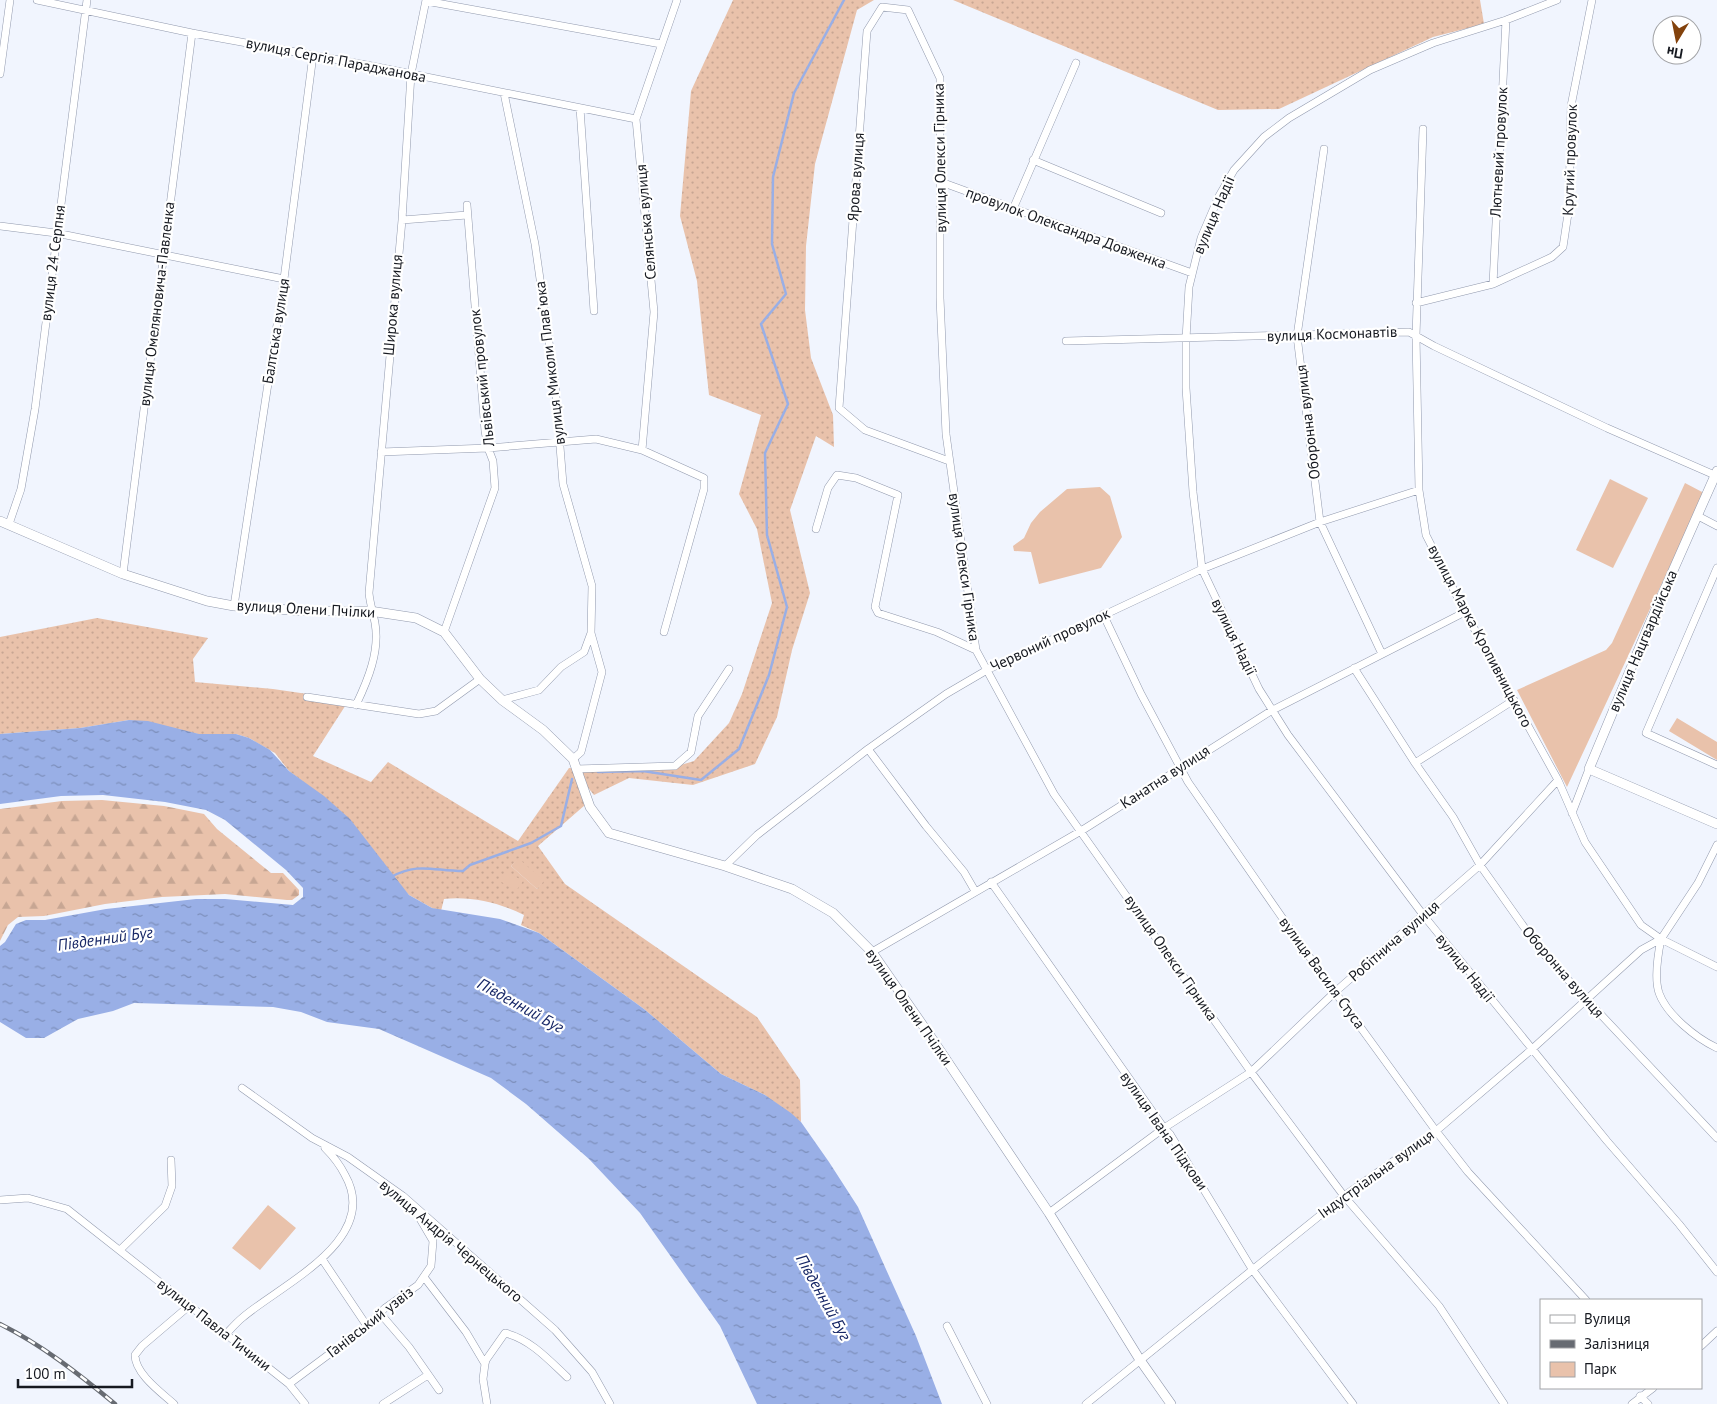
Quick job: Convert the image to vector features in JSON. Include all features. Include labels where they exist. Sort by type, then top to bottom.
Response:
[{"type":"street","points":[[0,74],[10,0]]},
{"type":"street","name":"вулиця Сергія Параджанова","points":[[37,0],[192,33],[412,74],[636,119]]},
{"type":"street","name":"вулиця 24 Серпня","points":[[4,523],[20,489],[35,410],[87,0]]},
{"type":"street","name":"Селянська вулиця","points":[[642,450],[654,312],[636,119],[677,0]]},
{"type":"street","name":"вулиця Надії","points":[[1558,0],[1506,20],[1434,43],[1370,70],[1289,118],[1264,137],[1234,170],[1219,196],[1201,238],[1192,273],[1186,339],[1186,388],[1193,492],[1202,569],[1271,711],[1424,916],[1531,1050],[1679,1224],[1717,1272]]},
{"type":"street","name":"Крутий провулок","points":[[1493,284],[1552,257],[1563,247],[1569,207],[1571,106],[1592,0]]},
{"type":"street","points":[[426,1],[661,44]]},
{"type":"street","name":"Широка вулиця","points":[[356,705],[371,671],[376,637],[375,622],[370,610],[369,593],[402,220],[412,74],[426,1]]},
{"type":"street","name":"Ярова вулиця","points":[[920,39],[908,10],[882,8],[867,31],[839,408],[865,430],[949,461]]},
{"type":"street","name":"Лютневий провулок","points":[[1493,284],[1506,20]]},
{"type":"street","name":"вулиця Омеляновича-Павленка","points":[[123,574],[192,33]]},
{"type":"street","name":"вулиця Олекси Гірника","points":[[920,39],[940,78],[940,298],[946,434],[976,650],[1054,794],[1251,1072],[1344,1196],[1439,1306],[1504,1404]]},
{"type":"street","name":"Балтська вулиця","points":[[234,606],[284,279],[313,55]]},
{"type":"street","points":[[1014,209],[1033,160],[1076,63]]},
{"type":"street","name":"вулиця Миколи Плавʼюка","points":[[504,93],[535,244],[555,384],[563,484],[592,586],[591,632],[602,672],[582,752],[573,759]]},
{"type":"street","points":[[580,108],[594,311]]},
{"type":"street","name":"вулиця Марка Кропивницького","points":[[1423,129],[1416,336],[1419,490],[1426,535],[1465,612],[1558,780],[1585,842],[1622,897],[1641,925],[1661,939],[1717,967]]},
{"type":"street","name":"Оборонна вулиця","points":[[1324,149],[1297,336],[1320,522],[1382,654]]},
{"type":"street","points":[[1033,160],[1161,213]]},
{"type":"street","name":"провулок Олександра Довженка","points":[[941,182],[1192,273]]},
{"type":"street","name":"Львівський провулок","points":[[444,632],[495,488],[493,461],[488,448],[467,205]]},
{"type":"street","points":[[402,220],[467,215]]},
{"type":"street","points":[[0,226],[56,233],[284,279]]},
{"type":"street","points":[[1416,304],[1493,284]]},
{"type":"street","name":"вулиця Космонавтів","points":[[1066,341],[1409,332],[1606,428],[1716,474]]},
{"type":"street","points":[[381,452],[488,448],[596,440],[642,450],[704,478],[704,489],[664,632]]},
{"type":"street","name":"вулиця Нацгвардійська","points":[[1572,813],[1649,624],[1716,474]]},
{"type":"street","points":[[816,529],[828,488],[837,475],[856,478],[898,496],[875,607],[878,613],[937,632],[976,650]]},
{"type":"street","name":"Червоний провулок","points":[[725,866],[757,836],[868,748],[946,694],[987,670],[1202,569],[1374,502],[1419,490]]},
{"type":"street","points":[[1698,516],[1717,526]]},
{"type":"street","name":"вулиця Олени Пчілки","points":[[4,523],[123,574],[180,594],[234,606],[304,611],[370,610],[416,618],[444,632],[480,679],[502,700],[543,730],[573,759],[590,807],[608,833],[725,866],[792,889],[833,913],[872,952],[1049,1214],[1140,1360],[1171,1404]]},
{"type":"street","points":[[1717,568],[1646,733],[1717,765]]},
{"type":"street","name":"Канатна вулиця","points":[[872,952],[1081,831],[1180,766],[1271,711],[1465,612]]},
{"type":"street","name":"вулиця Василя Стуса","points":[[1104,614],[1141,694],[1188,782],[1335,992],[1468,1172],[1585,1299]]},
{"type":"street","name":"вулиця Миколи Плавʼюка","points":[[502,700],[539,690],[561,667],[584,652],[591,632]]},
{"type":"street","name":"Оборонна вулиця","points":[[1354,668],[1415,763],[1453,817],[1480,864],[1541,951],[1717,1138]]},
{"type":"street","points":[[576,769],[675,766],[690,752],[698,716],[728,670]]},
{"type":"street","points":[[307,697],[419,714],[436,710],[480,679]]},
{"type":"street","points":[[1415,763],[1514,700]]},
{"type":"street","points":[[868,748],[926,826],[964,872],[975,891]]},
{"type":"street","points":[[1589,769],[1717,824]]},
{"type":"street","name":"Робітнича вулиця","points":[[1049,1214],[1164,1128],[1251,1072],[1335,992],[1424,916],[1480,864],[1558,780]]},
{"type":"street","points":[[1717,845],[1698,882],[1661,939],[1658,953],[1659,993],[1670,1010],[1686,1027],[1717,1048]]},
{"type":"street","name":"вулиця Івана Підкови","points":[[991,882],[1170,1134],[1195,1172],[1252,1269],[1353,1404]]},
{"type":"street","name":"Індустріальна вулиця","points":[[1086,1404],[1344,1196],[1436,1131],[1531,1050],[1641,950],[1661,939]]},
{"type":"street","name":"вулиця Андрія Чернецького","points":[[242,1088],[312,1138],[348,1157],[403,1196],[555,1330],[592,1372],[610,1404]]},
{"type":"street","points":[[226,1334],[242,1318],[322,1260],[342,1237],[354,1200],[352,1186],[331,1153],[312,1138]]},
{"type":"street","points":[[120,1249],[165,1206],[172,1186],[171,1160]]},
{"type":"street","name":"Ганівський узвіз","points":[[289,1384],[367,1326],[379,1312],[418,1285],[431,1266],[432,1242],[421,1217],[403,1196]]},
{"type":"street","name":"вулиця Павла Тичини","points":[[0,1200],[28,1198],[67,1209],[289,1384],[305,1404]]},
{"type":"street","points":[[322,1260],[367,1326]]},
{"type":"street","points":[[424,1277],[466,1332],[485,1364]]},
{"type":"street","points":[[174,1404],[137,1366],[135,1356],[142,1346],[189,1306]]},
{"type":"street","points":[[379,1312],[409,1347],[439,1390]]},
{"type":"street","points":[[947,1326],[988,1404]]},
{"type":"street","points":[[1702,1345],[1717,1331]]},
{"type":"street","points":[[487,1404],[483,1379],[486,1360],[505,1333],[513,1335],[539,1351],[567,1377]]},
{"type":"street","points":[[384,1404],[428,1375]]},
{"type":"street","points":[[1632,1404],[1651,1389]]},
{"type":"street","points":[[1640,1396],[1648,1404]]},
{"type":"green space","points":[[733,0],[874,0],[857,10],[815,164],[806,246],[805,310],[811,358],[833,415],[834,447],[816,436],[790,510],[810,593],[792,650],[777,717],[755,764],[693,785],[629,778],[594,795],[585,784],[581,767],[671,768],[694,761],[729,723],[742,694],[772,603],[757,529],[739,494],[761,415],[709,395],[697,281],[680,216],[691,91]]},
{"type":"green space","points":[[953,0],[1480,0],[1484,24],[1433,37],[1279,109],[1218,110]]},
{"type":"green space","points":[[1610,479],[1648,498],[1613,568],[1576,550]]},
{"type":"green space","points":[[1685,483],[1704,493],[1567,787],[1517,690],[1606,650],[1612,643]]},
{"type":"green space","points":[[1100,487],[1110,496],[1122,537],[1101,568],[1039,584],[1031,552],[1014,551],[1013,546],[1024,538],[1031,523],[1040,512],[1067,489]]},
{"type":"green space","points":[[97,618],[208,638],[193,659],[195,682],[273,689],[349,700],[313,756],[371,782],[388,762],[518,841],[569,768],[572,768],[585,805],[538,846],[565,884],[757,1017],[800,1080],[801,1122],[765,1095],[721,1074],[644,1009],[539,933],[521,925],[524,915],[495,904],[454,898],[444,899],[441,911],[409,895],[302,781],[289,771],[275,753],[249,738],[236,734],[198,734],[129,720],[80,728],[0,734],[0,637]],"holes":[[[518,859],[543,881],[537,889],[511,866]]]},
{"type":"green space","points":[[1677,718],[1717,742],[1717,760],[1669,731]]},
{"type":"green space","points":[[102,800],[164,806],[204,814],[217,829],[271,873],[283,873],[299,890],[299,895],[292,900],[225,894],[162,897],[105,904],[44,916],[18,917],[8,925],[0,941],[0,809],[62,801]]},
{"type":"green space","points":[[518,858],[544,881],[537,889],[511,866]]},
{"type":"green space","points":[[506,871],[523,881],[516,891],[500,881]]},
{"type":"green space","points":[[268,1205],[296,1228],[260,1270],[232,1248]]},
{"type":"water","name":"Південний Буг","points":[[129,720],[148,721],[199,734],[236,734],[249,738],[270,750],[289,771],[324,796],[350,819],[409,895],[432,908],[500,919],[539,933],[644,1009],[721,1074],[765,1095],[791,1113],[801,1122],[858,1207],[916,1336],[942,1404],[757,1404],[720,1326],[640,1213],[589,1159],[526,1104],[491,1078],[379,1029],[327,1022],[301,1012],[273,1007],[134,1003],[113,1011],[78,1019],[44,1038],[26,1038],[0,1022],[0,946],[5,942],[16,924],[26,920],[45,920],[106,909],[196,899],[225,899],[293,905],[303,897],[303,888],[286,870],[225,820],[206,810],[165,802],[103,795],[61,796],[0,804],[0,734],[80,728]]},
{"type":"waterway","points":[[598,772],[643,771],[701,780],[739,749],[769,675],[787,607],[767,535],[765,453],[788,404],[761,324],[786,294],[772,244],[773,177],[794,93],[844,0]]},
{"type":"waterway","points":[[391,877],[401,872],[426,868],[463,871],[470,865],[531,843],[561,826],[572,779]]},
{"type":"railway","points":[[0,1324],[31,1341],[60,1361],[115,1404]]}]
